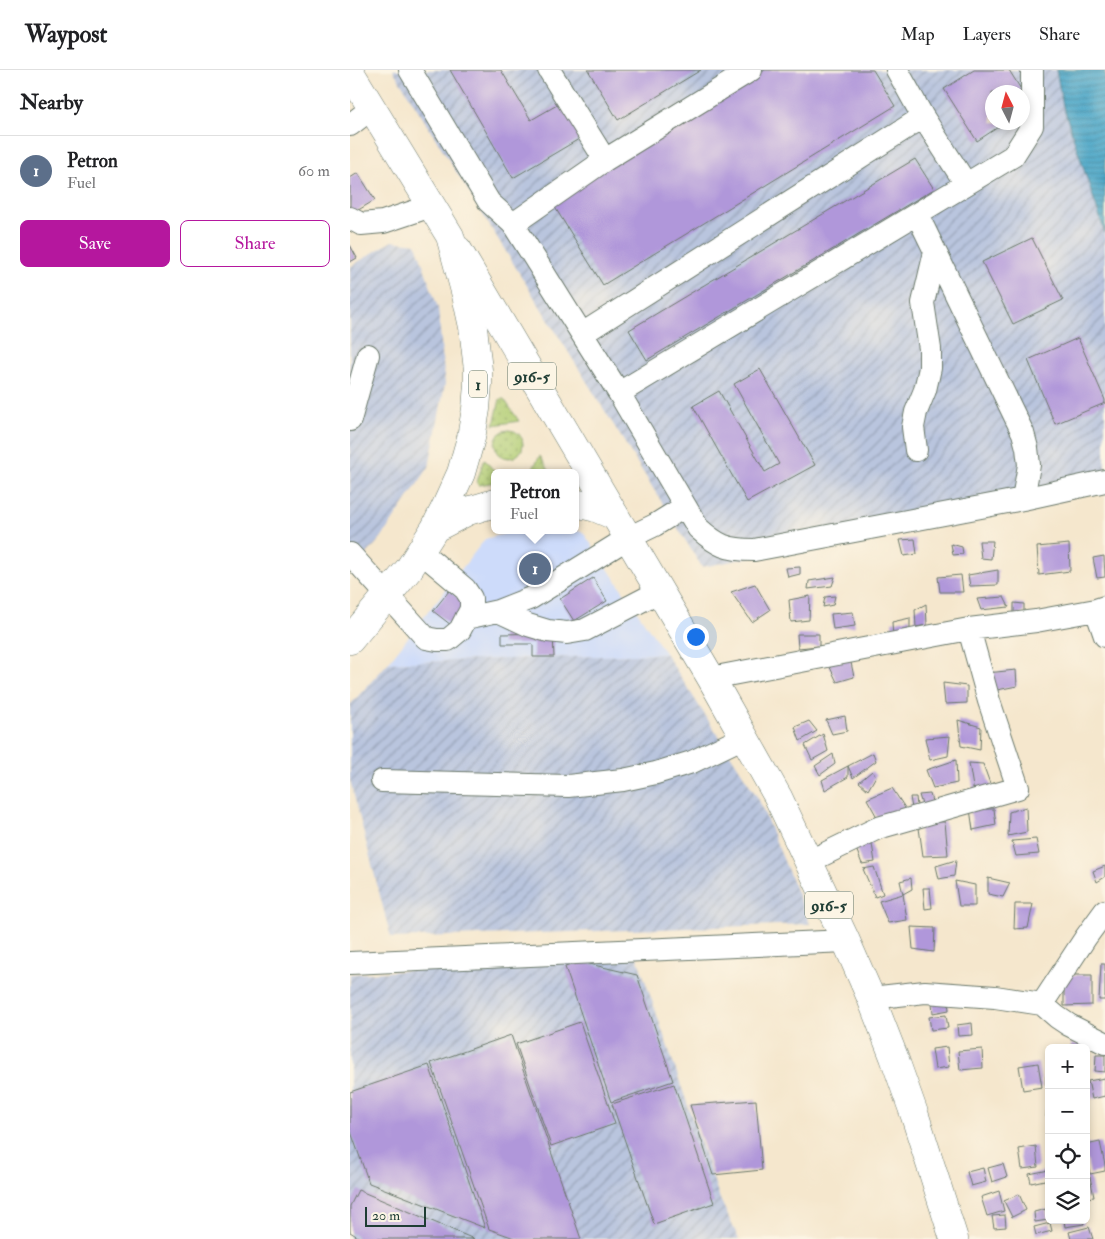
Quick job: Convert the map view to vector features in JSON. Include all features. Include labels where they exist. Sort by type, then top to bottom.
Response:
[{"type":"main road","name":"1","points":[[350,72],[450,236],[473,327],[478,370],[478,393],[474,426],[466,458],[454,488],[421,552],[350,640]]},
{"type":"main road","name":"916-5","points":[[450,236],[711,678],[778,797],[871,998],[915,1116],[954,1239]]},
{"type":"main road","points":[[435,528],[468,511],[491,504]]},
{"type":"main road","points":[[579,504],[596,508],[622,527]]},
{"type":"street","points":[[410,70],[488,202],[513,224],[619,393],[684,507],[698,528],[710,539],[725,547],[738,550],[754,550],[1023,499],[1105,481]]},
{"type":"street","points":[[549,70],[605,160]]},
{"type":"street","points":[[513,224],[605,160],[751,70]]},
{"type":"street","points":[[897,70],[923,117],[966,184]]},
{"type":"street","points":[[619,393],[1013,156],[1032,126],[1032,70]]},
{"type":"street","points":[[350,125],[372,108]]},
{"type":"street","points":[[582,334],[923,117]]},
{"type":"street","points":[[350,218],[361,224],[383,222],[431,206]]},
{"type":"street","points":[[917,214],[1023,433],[1029,465],[1023,499]]},
{"type":"street","points":[[916,450],[913,427],[930,368],[930,349],[923,303],[935,252]]},
{"type":"street","points":[[350,420],[368,355]]},
{"type":"street","points":[[466,618],[498,611],[531,598],[622,527],[655,525],[684,507]]},
{"type":"street","points":[[350,554],[426,638],[448,640],[460,630],[471,609],[471,598],[466,590],[421,552]]},
{"type":"street","points":[[498,611],[528,625],[548,631],[566,633],[585,630],[660,591]]},
{"type":"street","points":[[711,678],[969,629],[1036,621],[1100,608],[1105,636]]},
{"type":"street","points":[[808,862],[878,828],[1018,788],[969,629]]},
{"type":"street","points":[[382,781],[568,786],[614,781],[656,773],[692,762],[744,737]]},
{"type":"street","points":[[1042,1004],[1105,911]]},
{"type":"street","points":[[350,963],[846,941]]},
{"type":"street","points":[[871,998],[925,992],[995,997],[1042,1004],[1069,1025],[1105,1043]]},
{"type":"shaded area","points":[[393,70],[1056,70],[1063,106],[1105,233],[1105,487],[702,567]]},
{"type":"shaded area","points":[[392,241],[416,244],[438,308],[445,384],[429,467],[381,538],[350,573],[350,267]]},
{"type":"shaded area","points":[[579,531],[583,532],[666,654],[388,663],[485,539],[503,534],[579,534]]},
{"type":"shaded area","points":[[666,654],[758,798],[810,924],[391,938],[350,780],[350,705],[388,663]]},
{"type":"shaded area","points":[[637,957],[720,1199],[739,1239],[350,1239],[350,974]]},
{"type":"green space","points":[[500,399],[504,399],[519,421],[494,425]]},
{"type":"green space","points":[[509,430],[519,434],[523,444],[519,454],[509,458],[499,454],[495,444],[499,434]]},
{"type":"green space","points":[[540,456],[548,469],[532,469]]},
{"type":"green space","points":[[484,459],[493,469],[491,469],[491,483],[479,485],[477,482]]},
{"type":"water","points":[[1056,70],[1105,70],[1105,233],[1063,106]]},
{"type":"building","points":[[450,70],[501,70],[531,120],[564,101],[584,136],[513,178]]},
{"type":"building","points":[[588,70],[701,70],[618,120]]},
{"type":"building","points":[[765,70],[873,70],[895,106],[603,285],[551,201]]},
{"type":"building","points":[[974,70],[1009,70],[1018,85],[985,85],[985,130],[994,130],[977,141],[944,89]]},
{"type":"building","points":[[915,159],[934,189],[647,360],[629,330]]},
{"type":"building","points":[[358,173],[375,200],[350,215],[350,178]]},
{"type":"building","points":[[1032,238],[1063,300],[1013,324],[982,262]]},
{"type":"building","points":[[350,245],[357,258],[350,262]]},
{"type":"building","points":[[1078,338],[1105,403],[1055,424],[1028,360]]},
{"type":"building","points":[[760,369],[815,465],[747,502],[693,406],[719,391],[765,472],[779,464],[734,384]]},
{"type":"building","points":[[915,539],[917,554],[904,556],[900,540]]},
{"type":"building","points":[[979,541],[993,541],[991,559],[981,558]]},
{"type":"building","points":[[951,544],[962,547],[963,554],[953,555]]},
{"type":"building","points":[[1069,544],[1070,571],[1039,575],[1037,547]]},
{"type":"building","points":[[1104,556],[1105,577],[1097,578],[1093,558]]},
{"type":"building","points":[[800,567],[800,574],[788,577],[786,568]]},
{"type":"building","points":[[998,570],[998,585],[970,586],[968,575]]},
{"type":"building","points":[[961,575],[963,592],[940,592],[938,577]]},
{"type":"building","points":[[835,577],[832,586],[808,589],[809,581]]},
{"type":"building","points":[[593,578],[607,601],[574,621],[560,599]]},
{"type":"building","points":[[755,584],[770,610],[752,622],[731,592]]},
{"type":"building","points":[[449,591],[467,604],[451,625],[433,611]]},
{"type":"building","points":[[810,596],[809,620],[791,622],[789,600]]},
{"type":"building","points":[[835,596],[833,605],[823,607],[825,597]]},
{"type":"building","points":[[1004,597],[1009,607],[981,610],[977,599]]},
{"type":"building","points":[[1014,603],[1024,604],[1024,613],[1014,615]]},
{"type":"building","points":[[926,604],[927,625],[916,627],[915,610]]},
{"type":"building","points":[[853,612],[855,626],[833,629],[831,614]]},
{"type":"building","points":[[910,618],[910,637],[893,638],[892,622]]},
{"type":"building","points":[[553,633],[554,657],[533,657],[533,644],[502,644],[502,634]]},
{"type":"building","points":[[797,634],[819,634],[819,646],[798,648]]},
{"type":"building","points":[[849,653],[854,677],[837,682],[827,661]]},
{"type":"building","points":[[1016,670],[1017,686],[982,693],[977,674]]},
{"type":"building","points":[[943,683],[967,686],[967,703],[945,704]]},
{"type":"building","points":[[845,716],[847,731],[832,734],[826,720]]},
{"type":"building","points":[[958,720],[981,727],[980,750],[961,746]]},
{"type":"building","points":[[809,721],[817,731],[800,741],[795,727]]},
{"type":"building","points":[[823,734],[828,751],[812,760],[805,745]]},
{"type":"building","points":[[950,736],[948,756],[930,760],[925,738]]},
{"type":"building","points":[[873,753],[876,761],[853,778],[848,766]]},
{"type":"building","points":[[833,754],[835,764],[820,775],[815,766]]},
{"type":"building","points":[[956,760],[957,783],[933,788],[926,770]]},
{"type":"building","points":[[969,763],[983,764],[993,792],[974,793]]},
{"type":"building","points":[[848,766],[848,777],[825,790],[822,780]]},
{"type":"building","points":[[872,771],[876,776],[868,790],[859,782]]},
{"type":"building","points":[[892,788],[909,814],[882,826],[867,799]]},
{"type":"building","points":[[930,794],[934,809],[924,811],[919,795]]},
{"type":"building","points":[[910,797],[916,797],[918,815],[913,814]]},
{"type":"building","points":[[1026,807],[1027,832],[1008,836],[1009,812]]},
{"type":"building","points":[[970,809],[994,809],[996,825],[973,830]]},
{"type":"building","points":[[918,821],[945,822],[948,855],[923,856]]},
{"type":"building","points":[[871,838],[875,862],[862,864],[855,846]]},
{"type":"building","points":[[1036,839],[1039,854],[1016,856],[1012,841]]},
{"type":"building","points":[[956,860],[954,876],[939,879],[936,866]]},
{"type":"building","points":[[1105,866],[1105,877],[1097,882],[1093,871]]},
{"type":"building","points":[[874,867],[883,894],[875,897],[863,869]]},
{"type":"building","points":[[911,878],[912,889],[903,894],[900,881]]},
{"type":"building","points":[[988,878],[1010,883],[1003,897],[988,894]]},
{"type":"building","points":[[955,881],[975,885],[975,906],[959,906]]},
{"type":"building","points":[[923,888],[930,888],[932,908],[925,909]]},
{"type":"building","points":[[903,894],[907,920],[888,923],[879,901]]},
{"type":"building","points":[[1015,904],[1033,904],[1028,928],[1014,929]]},
{"type":"building","points":[[911,927],[935,928],[934,952],[913,949]]},
{"type":"building","points":[[581,962],[637,975],[673,1081],[611,1102],[565,967]]},
{"type":"building","points":[[1101,964],[1105,964],[1105,1000],[1099,1000]]},
{"type":"building","points":[[1064,975],[1092,975],[1092,1005],[1064,1006]]},
{"type":"building","points":[[948,1001],[949,1010],[933,1013],[932,1004]]},
{"type":"building","points":[[946,1015],[948,1028],[931,1030],[929,1017]]},
{"type":"building","points":[[580,1022],[615,1124],[551,1146],[516,1044]]},
{"type":"building","points":[[972,1023],[973,1035],[958,1036],[957,1025]]},
{"type":"building","points":[[511,1035],[581,1239],[517,1239],[489,1229],[431,1063]]},
{"type":"building","points":[[947,1047],[949,1067],[935,1069],[932,1049]]},
{"type":"building","points":[[982,1049],[983,1068],[960,1070],[958,1051]]},
{"type":"building","points":[[1096,1055],[1105,1055],[1105,1072],[1095,1071]]},
{"type":"building","points":[[1038,1063],[1042,1087],[1023,1090],[1019,1066]]},
{"type":"building","points":[[429,1065],[485,1228],[369,1183],[350,1129],[350,1092]]},
{"type":"building","points":[[1105,1078],[1105,1096],[1092,1099],[1090,1081]]},
{"type":"building","points":[[674,1084],[714,1203],[654,1224],[612,1104]]},
{"type":"building","points":[[756,1100],[762,1170],[713,1175],[690,1105]]},
{"type":"building","points":[[1100,1142],[1105,1171],[1090,1174],[1090,1144]]},
{"type":"building","points":[[1036,1146],[1038,1167],[1022,1169],[1019,1149]]},
{"type":"building","points":[[1003,1164],[1007,1177],[992,1182],[988,1168]]},
{"type":"building","points":[[983,1168],[986,1182],[971,1186],[967,1172]]},
{"type":"building","points":[[1045,1171],[1045,1180],[1031,1183],[1029,1174]]},
{"type":"building","points":[[1090,1177],[1094,1197],[1090,1198]]},
{"type":"building","points":[[358,1190],[474,1239],[358,1239],[358,1237],[350,1232],[350,1206]]},
{"type":"building","points":[[999,1191],[1004,1211],[987,1216],[981,1197]]},
{"type":"building","points":[[1019,1194],[1026,1210],[1012,1217],[1004,1201]]},
{"type":"building","points":[[1045,1209],[1045,1220],[1035,1222],[1034,1212]]},
{"type":"building","points":[[1005,1215],[1006,1227],[994,1228],[992,1216]]},
{"type":"building","points":[[1050,1224],[1052,1231],[1036,1235],[1034,1227]]},
{"type":"building","points":[[1065,1224],[1084,1224],[1065,1227]]},
{"type":"building","points":[[1089,1227],[1093,1239],[1071,1239],[1069,1232]]},
{"type":"place","name":"Petron","points":[[535,569]]}]
